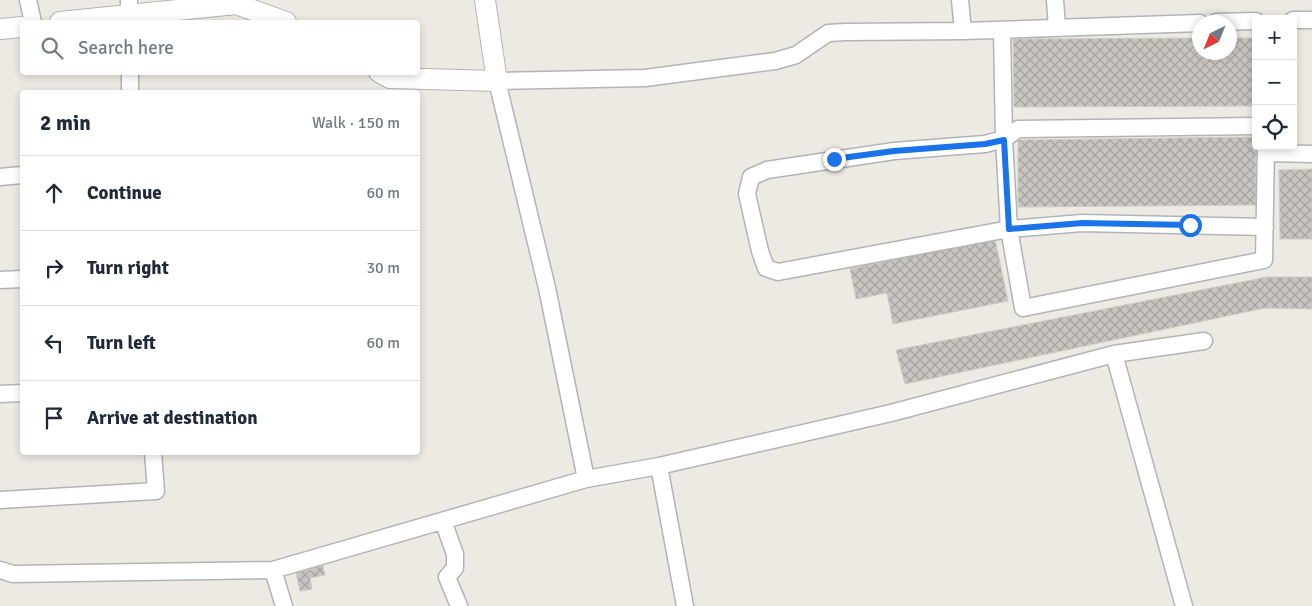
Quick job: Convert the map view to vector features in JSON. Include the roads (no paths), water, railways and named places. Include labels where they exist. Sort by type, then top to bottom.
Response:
[{"type":"street","points":[[28,0],[32,20]]},
{"type":"street","points":[[485,0],[497,81],[547,288],[586,479]]},
{"type":"street","points":[[960,0],[963,31]]},
{"type":"street","points":[[1055,0],[1057,28]]},
{"type":"street","points":[[75,20],[129,13],[236,4],[256,6],[282,20]]},
{"type":"street","points":[[1297,20],[1312,20]]},
{"type":"street","points":[[1237,21],[1252,21]]},
{"type":"street","points":[[384,75],[390,78],[497,81],[645,78],[776,61],[796,56],[828,33],[1002,30],[1192,23]]},
{"type":"street","points":[[0,29],[20,26]]},
{"type":"street","points":[[1002,30],[1004,140],[1009,229],[1023,308],[1264,260],[1266,150],[1312,154]]},
{"type":"street","points":[[130,75],[130,90]]},
{"type":"street","points":[[1252,126],[1018,129],[1004,140],[985,144],[894,151],[766,170],[750,176],[747,194],[760,251],[766,268],[778,272],[1009,229],[1082,223],[1266,228]]},
{"type":"street","points":[[0,177],[20,175]]},
{"type":"street","points":[[0,280],[20,278]]},
{"type":"street","points":[[0,570],[13,574],[273,570],[586,479],[659,466],[891,413],[1114,354],[1204,340]]},
{"type":"street","points":[[1114,354],[1184,606]]},
{"type":"street","points":[[0,394],[20,393]]},
{"type":"street","points":[[0,500],[156,491],[153,455]]},
{"type":"street","points":[[659,466],[685,606]]},
{"type":"street","points":[[443,521],[455,554],[455,568],[447,577],[459,606]]},
{"type":"street","points":[[273,570],[284,606]]}]
